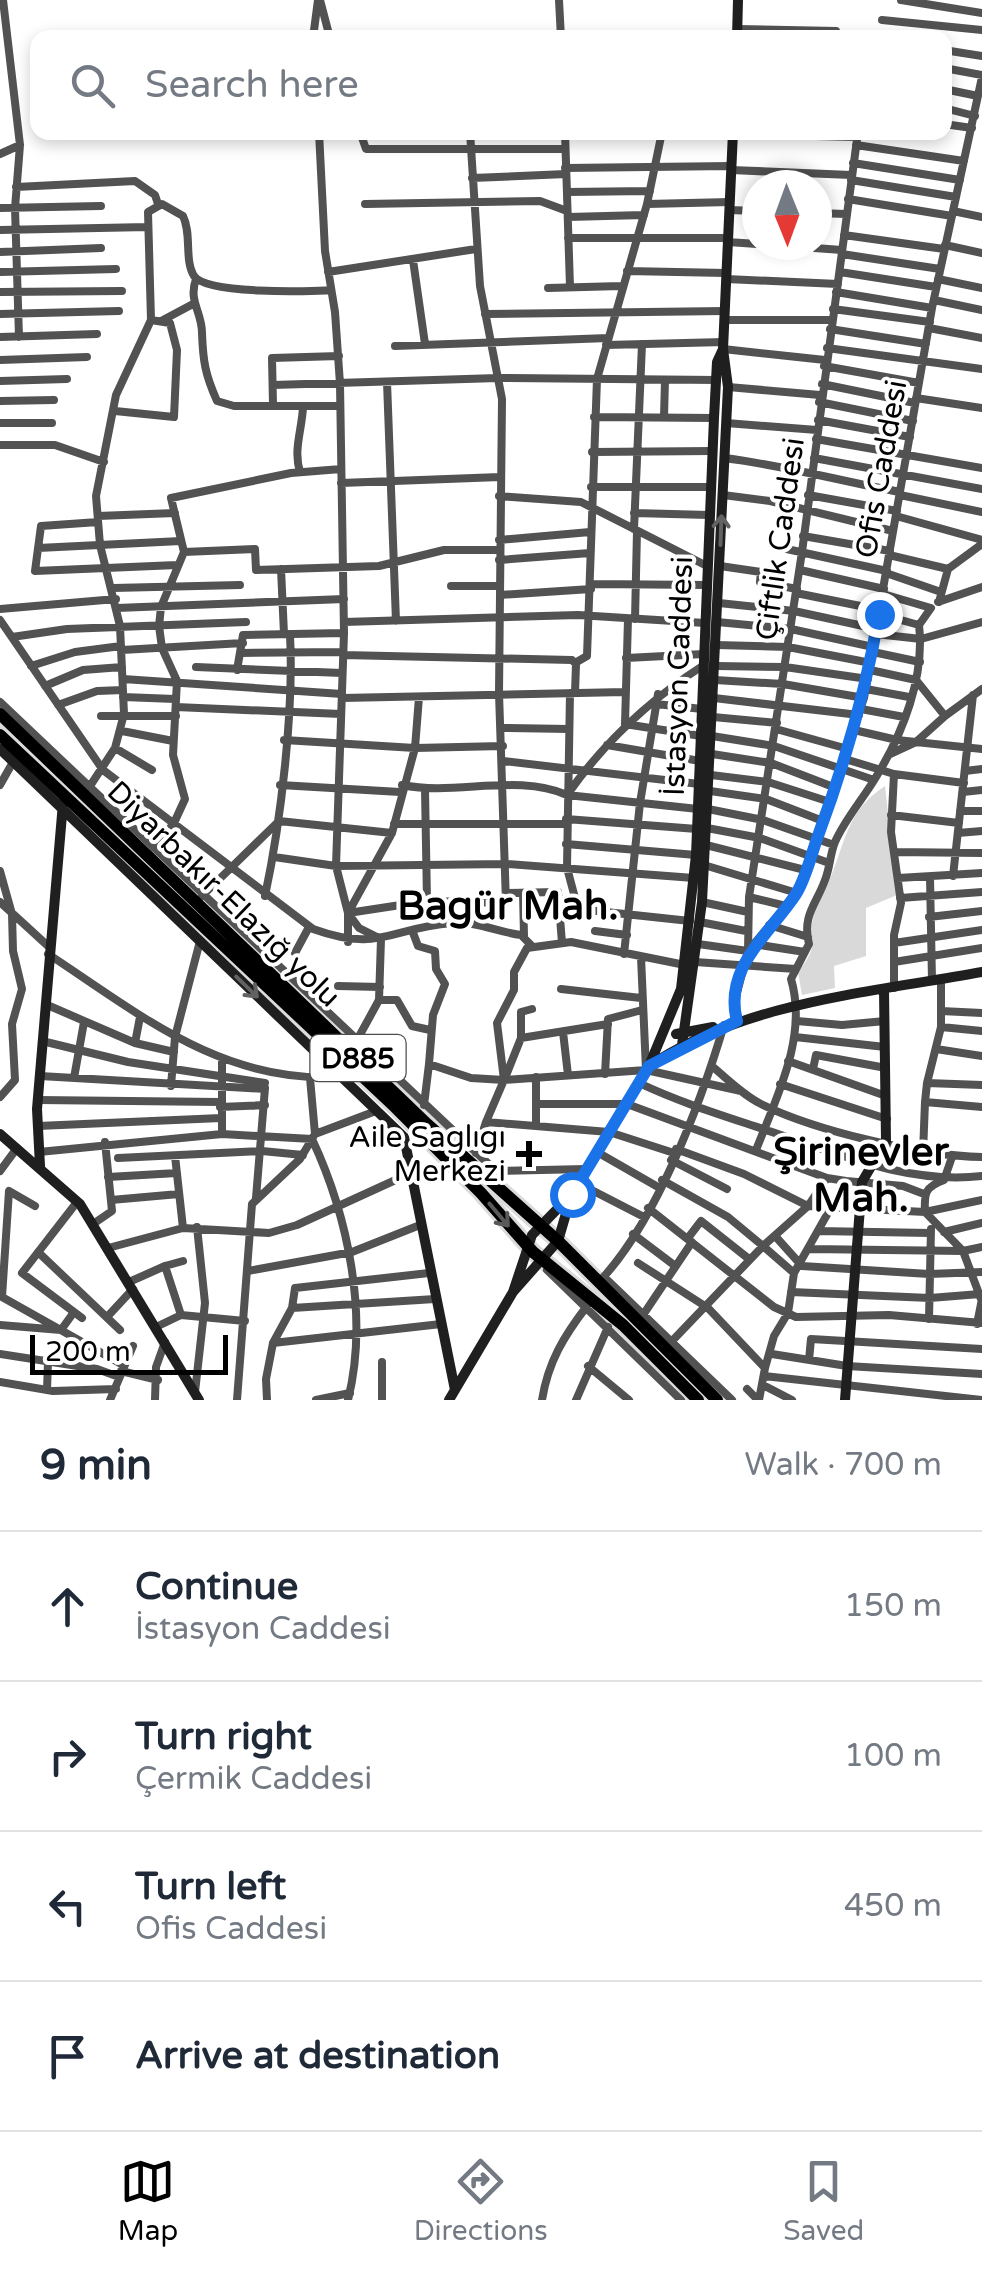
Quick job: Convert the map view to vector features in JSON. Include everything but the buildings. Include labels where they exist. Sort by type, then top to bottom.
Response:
[{"type":"highway","name":"Diyarbakır-Elazığ yolu","points":[[0,714],[73,794],[481,1192],[533,1235],[548,1254],[601,1280],[717,1400]]},
{"type":"highway","name":"Diyarbakır-Elazığ yolu","points":[[0,735],[73,794],[502,1193],[548,1254],[698,1400]]},
{"type":"main road","points":[[737,30],[738,0]]},
{"type":"main road","name":"İstasyon Caddesi","points":[[575,1188],[648,1068],[690,964],[696,921],[696,854],[703,809],[700,761],[707,736],[702,709],[712,622],[707,586],[714,566],[710,487],[717,362],[724,346],[733,140]]},
{"type":"main road","points":[[703,809],[710,791],[712,754],[707,736],[713,717],[715,680],[708,662],[716,645],[712,622],[719,603],[714,566],[728,386],[724,346]]},
{"type":"main road","points":[[0,750],[13,762],[73,794],[200,941],[404,1137],[452,1395]]},
{"type":"main road","points":[[40,1166],[38,1100],[48,950],[73,794]]},
{"type":"main road","points":[[682,1046],[690,964],[698,944],[696,921],[702,902],[706,844],[702,829]]},
{"type":"main road","points":[[662,1039],[800,1006],[982,972]]},
{"type":"main road","points":[[845,1394],[862,1182],[886,1141],[885,1022],[889,989]]},
{"type":"main road","points":[[648,1068],[724,1025]]},
{"type":"main road","points":[[0,1134],[77,1202],[197,1396]]},
{"type":"main road","points":[[452,1395],[513,1292],[533,1235],[575,1188]]},
{"type":"main road","points":[[513,1292],[548,1254],[575,1188]]},
{"type":"street","points":[[3,0],[20,146],[15,208],[19,336]]},
{"type":"street","points":[[314,30],[319,0]]},
{"type":"street","points":[[319,0],[328,30]]},
{"type":"street","points":[[559,0],[561,30]]},
{"type":"street","points":[[901,0],[982,13]]},
{"type":"street","points":[[882,20],[982,30]]},
{"type":"street","points":[[952,51],[982,56]]},
{"type":"street","points":[[952,70],[982,76]]},
{"type":"street","name":"Ofis Caddesi","points":[[737,1021],[734,1008],[751,948],[797,893],[860,712],[933,304],[982,76]]},
{"type":"street","points":[[952,91],[978,96]]},
{"type":"street","points":[[952,110],[975,116]]},
{"type":"street","points":[[952,125],[972,128]]},
{"type":"street","points":[[320,140],[340,384],[344,633],[336,866],[348,913],[348,942]]},
{"type":"street","points":[[363,140],[366,149],[565,148]]},
{"type":"street","points":[[348,913],[427,901],[506,903],[499,693],[498,496],[502,399],[476,248],[470,140]]},
{"type":"street","points":[[565,140],[570,287]]},
{"type":"street","points":[[241,654],[576,662],[587,656],[590,487],[597,379],[613,312],[647,204],[661,140]]},
{"type":"street","name":"Çiftlik Caddesi","points":[[751,948],[746,931],[749,897],[800,570],[857,140]]},
{"type":"street","points":[[866,140],[964,162]]},
{"type":"street","points":[[0,154],[20,146]]},
{"type":"street","points":[[853,163],[960,180]]},
{"type":"street","points":[[472,178],[656,166],[731,168],[851,177],[956,197]]},
{"type":"street","points":[[16,187],[136,182],[155,195],[158,204]]},
{"type":"street","points":[[567,192],[650,192]]},
{"type":"street","points":[[848,199],[982,217]]},
{"type":"street","points":[[365,204],[543,201],[568,214],[644,215]]},
{"type":"street","points":[[73,794],[103,770],[122,731],[120,626],[100,546],[96,496],[116,394],[151,320],[148,212],[158,204],[173,207],[185,219],[196,279],[193,304],[202,331],[202,365],[216,400],[224,406],[340,406]]},
{"type":"street","points":[[647,204],[742,208]]},
{"type":"street","points":[[0,208],[101,206]]},
{"type":"street","points":[[832,214],[846,214]]},
{"type":"street","points":[[0,230],[148,228]]},
{"type":"street","points":[[844,235],[982,253]]},
{"type":"street","points":[[568,238],[742,242]]},
{"type":"street","points":[[0,252],[102,248]]},
{"type":"street","points":[[328,272],[476,248]]},
{"type":"street","points":[[832,251],[982,288]]},
{"type":"street","points":[[413,260],[425,344]]},
{"type":"street","points":[[0,272],[116,270]]},
{"type":"street","points":[[627,271],[726,276],[837,288],[982,310]]},
{"type":"street","points":[[840,272],[938,279]]},
{"type":"street","points":[[196,279],[208,284],[286,293],[331,290]]},
{"type":"street","points":[[548,288],[622,286]]},
{"type":"street","points":[[0,292],[122,291]]},
{"type":"street","points":[[151,320],[164,320],[193,304]]},
{"type":"street","points":[[833,309],[982,338]]},
{"type":"street","points":[[0,314],[119,310]]},
{"type":"street","points":[[486,314],[613,312],[725,316],[831,324],[926,344]]},
{"type":"street","points":[[115,412],[174,417],[178,350],[170,324],[164,320]]},
{"type":"street","points":[[0,336],[98,334]]},
{"type":"street","points":[[396,346],[491,340],[724,346],[920,383]]},
{"type":"street","points":[[626,724],[626,658],[636,584],[634,513],[642,344]]},
{"type":"street","points":[[828,348],[982,369]]},
{"type":"street","points":[[273,406],[272,358],[339,356]]},
{"type":"street","points":[[0,360],[87,358]]},
{"type":"street","points":[[0,381],[67,378]]},
{"type":"street","points":[[273,385],[498,378],[716,380]]},
{"type":"street","points":[[664,417],[665,380]]},
{"type":"street","points":[[388,382],[396,621]]},
{"type":"street","points":[[822,384],[982,408]]},
{"type":"street","points":[[728,386],[820,398],[912,421]]},
{"type":"street","points":[[0,401],[54,400]]},
{"type":"street","points":[[300,472],[295,454],[302,434],[303,407]]},
{"type":"street","points":[[594,417],[714,418]]},
{"type":"street","points":[[818,420],[910,437]]},
{"type":"street","points":[[0,423],[52,423]]},
{"type":"street","points":[[726,423],[817,434],[982,468]]},
{"type":"street","points":[[0,444],[56,445],[104,462]]},
{"type":"street","points":[[592,452],[712,450]]},
{"type":"street","points":[[724,458],[782,465],[810,476],[982,512]]},
{"type":"street","points":[[814,458],[982,489]]},
{"type":"street","points":[[154,848],[174,823],[185,799],[173,741],[177,681],[162,648],[159,626],[161,608],[173,584],[183,546],[171,498],[300,472],[341,469]]},
{"type":"street","points":[[341,483],[500,477]]},
{"type":"street","points":[[590,487],[710,487]]},
{"type":"street","points":[[722,494],[770,501],[894,531]]},
{"type":"street","points":[[808,495],[896,514],[982,542]]},
{"type":"street","points":[[498,496],[580,502],[714,566],[761,572],[760,582],[919,625]]},
{"type":"street","points":[[175,512],[41,526],[35,571],[177,565]]},
{"type":"street","points":[[634,513],[709,516]]},
{"type":"street","points":[[38,548],[183,546],[255,550],[256,570],[395,563],[444,550],[590,532]]},
{"type":"street","points":[[803,536],[890,553],[948,570]]},
{"type":"street","points":[[756,1150],[796,1037],[800,1006],[792,979],[805,952],[809,907],[846,821],[898,740],[920,662],[919,625],[942,592],[948,570],[982,542]]},
{"type":"street","points":[[773,546],[886,572],[942,592]]},
{"type":"street","points":[[499,560],[590,552]]},
{"type":"street","points":[[265,896],[274,856],[290,690],[291,654],[281,569]]},
{"type":"street","points":[[800,570],[935,605],[982,588]]},
{"type":"street","points":[[452,586],[500,590],[636,584],[707,586]]},
{"type":"street","points":[[113,588],[240,585]]},
{"type":"street","points":[[0,608],[117,604],[161,608],[344,599]]},
{"type":"street","points":[[237,670],[246,603]]},
{"type":"street","points":[[719,603],[794,610],[921,639],[982,622]]},
{"type":"street","points":[[344,622],[589,615],[712,622],[791,629],[920,662]]},
{"type":"street","points":[[0,620],[103,770],[309,927],[348,942],[382,939],[449,923],[478,924],[490,931],[524,936]]},
{"type":"street","points":[[12,638],[120,626],[246,622]]},
{"type":"street","points":[[31,666],[75,652],[162,648],[287,634],[344,633]]},
{"type":"street","points":[[716,645],[788,648],[909,698]]},
{"type":"street","points":[[626,658],[785,667],[868,680]]},
{"type":"street","points":[[576,662],[568,730],[566,844],[567,868],[578,909],[696,921],[746,931]]},
{"type":"street","points":[[567,794],[584,770],[658,694],[708,662]]},
{"type":"street","points":[[196,666],[342,674]]},
{"type":"street","points":[[45,686],[83,670],[122,667]]},
{"type":"street","points":[[123,679],[419,698],[625,692]]},
{"type":"street","points":[[715,680],[783,684],[916,680]]},
{"type":"street","points":[[916,680],[944,716]]},
{"type":"street","points":[[888,755],[916,742],[982,689]]},
{"type":"street","points":[[58,704],[97,690],[176,707]]},
{"type":"street","points":[[624,954],[646,754],[658,694]]},
{"type":"street","points":[[953,876],[973,695]]},
{"type":"street","points":[[348,913],[393,828],[415,748],[419,698]]},
{"type":"street","points":[[714,698],[904,717]]},
{"type":"street","points":[[0,702],[73,794],[154,848],[496,1171],[502,1193]]},
{"type":"street","points":[[656,704],[702,709]]},
{"type":"street","points":[[101,716],[176,707],[341,714]]},
{"type":"street","points":[[972,710],[982,710]]},
{"type":"street","points":[[713,717],[777,726],[848,748]]},
{"type":"street","points":[[626,724],[774,746],[843,764],[881,768],[894,774],[982,790]]},
{"type":"street","points":[[502,728],[568,730]]},
{"type":"street","points":[[854,730],[898,740],[982,748]]},
{"type":"street","points":[[122,731],[173,741]]},
{"type":"street","points":[[969,733],[982,731]]},
{"type":"street","points":[[284,740],[415,748],[503,746]]},
{"type":"street","points":[[607,745],[700,761]]},
{"type":"street","points":[[115,748],[152,770]]},
{"type":"street","points":[[712,754],[771,762],[836,788]]},
{"type":"street","points":[[503,761],[699,784]]},
{"type":"street","points":[[0,785],[13,762]]},
{"type":"street","points":[[843,764],[874,780]]},
{"type":"street","points":[[965,770],[982,770]]},
{"type":"street","points":[[889,989],[900,898],[891,815],[894,774]]},
{"type":"street","points":[[711,775],[768,782],[830,802]]},
{"type":"street","points":[[280,785],[426,790],[547,786],[567,794],[703,809],[763,820],[834,845]]},
{"type":"street","points":[[426,790],[427,901]]},
{"type":"street","points":[[710,791],[766,799],[846,821]]},
{"type":"street","points":[[960,811],[982,811]]},
{"type":"street","points":[[891,815],[982,831]]},
{"type":"street","points":[[278,821],[336,828],[566,821],[702,829],[760,838],[830,863]]},
{"type":"street","points":[[202,896],[278,821]]},
{"type":"street","points":[[566,844],[696,854]]},
{"type":"street","points":[[706,844],[806,870]]},
{"type":"street","points":[[894,852],[982,853]]},
{"type":"street","points":[[274,856],[372,868],[426,862],[507,864],[694,878]]},
{"type":"street","points":[[704,866],[797,893]]},
{"type":"street","points":[[0,871],[12,914],[13,951],[22,994],[12,1024],[15,1080],[0,1097]]},
{"type":"street","points":[[898,878],[982,873]]},
{"type":"street","points":[[923,1152],[927,1083],[942,1027],[931,955],[930,877]]},
{"type":"street","points":[[523,892],[524,936],[533,947]]},
{"type":"street","points":[[506,893],[558,892],[562,943]]},
{"type":"street","points":[[900,898],[982,892]]},
{"type":"street","points":[[749,897],[786,906]]},
{"type":"street","points":[[445,901],[449,923]]},
{"type":"street","points":[[0,902],[48,950],[140,1017],[265,1082]]},
{"type":"street","points":[[702,902],[748,912]]},
{"type":"street","points":[[929,917],[982,911]]},
{"type":"street","points":[[348,913],[360,928],[382,939]]},
{"type":"street","points":[[769,926],[808,937]]},
{"type":"street","points":[[296,953],[309,927]]},
{"type":"street","points":[[412,930],[414,942],[435,950],[436,969],[444,978],[430,1030],[424,1105]]},
{"type":"street","points":[[894,943],[982,930]]},
{"type":"street","points":[[595,931],[627,935]]},
{"type":"street","points":[[356,1042],[379,1000],[382,939]]},
{"type":"street","points":[[172,1086],[175,1036],[200,941]]},
{"type":"street","points":[[504,1080],[497,1023],[514,990],[514,972],[524,952],[533,947],[562,943],[690,964],[796,969]]},
{"type":"street","points":[[698,944],[805,952]]},
{"type":"street","points":[[894,962],[982,948]]},
{"type":"street","points":[[641,957],[648,1068]]},
{"type":"street","points":[[338,986],[380,987]]},
{"type":"street","points":[[562,989],[641,998]]},
{"type":"street","points":[[379,1000],[398,1000],[412,1026],[430,1030]]},
{"type":"street","points":[[44,1004],[135,1043],[174,1052]]},
{"type":"street","points":[[503,1016],[532,1008]]},
{"type":"street","points":[[605,1074],[610,1017],[642,1010]]},
{"type":"street","points":[[941,1010],[982,1013]]},
{"type":"street","points":[[476,1153],[520,1038],[521,1012]]},
{"type":"street","points":[[135,1043],[140,1017]]},
{"type":"street","points":[[798,1021],[842,1025],[885,1022]]},
{"type":"street","points":[[74,1078],[84,1022]]},
{"type":"street","points":[[520,1038],[608,1024]]},
{"type":"street","points":[[724,1025],[712,1066],[660,1184],[601,1280],[673,1340],[732,1400]]},
{"type":"street","points":[[942,1027],[982,1031]]},
{"type":"street","points":[[563,1032],[568,1075]]},
{"type":"street","points":[[796,1037],[885,1047]]},
{"type":"street","points":[[42,1041],[173,1070],[265,1082]]},
{"type":"street","points":[[936,1049],[982,1056]]},
{"type":"street","points":[[812,1069],[816,1055],[886,1068]]},
{"type":"street","points":[[222,1059],[222,1134]]},
{"type":"street","points":[[788,1060],[886,1096]]},
{"type":"street","points":[[430,1064],[471,1078],[504,1080],[648,1068],[742,1091]]},
{"type":"street","points":[[712,1066],[742,1091],[772,1108],[923,1152],[982,1158]]},
{"type":"street","points":[[40,1076],[220,1089],[339,1076]]},
{"type":"street","points":[[536,1077],[536,1124]]},
{"type":"street","points":[[310,1078],[314,1136],[352,1252],[353,1305],[349,1397],[316,1400]]},
{"type":"street","points":[[237,1400],[249,1235],[264,1133],[265,1082]]},
{"type":"street","points":[[638,1083],[694,1107],[872,1166],[944,1180]]},
{"type":"street","points":[[927,1083],[982,1086]]},
{"type":"street","points":[[780,1084],[887,1119]]},
{"type":"street","points":[[38,1100],[265,1106]]},
{"type":"street","points":[[925,1102],[982,1107]]},
{"type":"street","points":[[168,1104],[169,1121]]},
{"type":"street","points":[[536,1104],[626,1104],[827,1178],[903,1186],[924,1194]]},
{"type":"street","points":[[39,1152],[105,1142],[222,1134],[314,1136],[376,1111]]},
{"type":"street","points":[[38,1126],[221,1118]]},
{"type":"street","points":[[486,1122],[608,1132],[808,1206],[928,1216],[982,1200]]},
{"type":"street","points":[[60,1127],[61,1149]]},
{"type":"street","points":[[256,1198],[303,1154],[314,1136]]},
{"type":"street","points":[[128,1141],[130,1157]]},
{"type":"street","points":[[93,1224],[112,1211],[105,1142]]},
{"type":"street","points":[[0,1171],[17,1148]]},
{"type":"street","points":[[118,1158],[262,1151],[303,1154]]},
{"type":"street","points":[[597,1152],[728,1216],[794,1273]]},
{"type":"street","points":[[674,1154],[727,1188]]},
{"type":"street","points":[[175,1156],[183,1228]]},
{"type":"street","points":[[944,1180],[952,1157]]},
{"type":"street","points":[[496,1171],[586,1169]]},
{"type":"street","points":[[108,1248],[141,1236],[183,1228],[249,1235],[297,1225],[413,1172]]},
{"type":"street","points":[[108,1177],[177,1173]]},
{"type":"street","points":[[929,1319],[930,1233],[924,1194],[930,1185],[944,1180],[982,1176]]},
{"type":"street","points":[[673,1340],[708,1308],[749,1260],[795,1222],[827,1178]]},
{"type":"street","points":[[759,1400],[774,1336],[788,1313],[794,1273],[802,1266],[828,1208],[846,1181]]},
{"type":"street","points":[[0,1184],[36,1206]]},
{"type":"street","points":[[575,1188],[646,1212],[788,1313],[979,1323],[978,1272],[928,1216]]},
{"type":"street","points":[[9,1190],[4,1214],[1,1297],[61,1330],[121,1371]]},
{"type":"street","points":[[111,1200],[179,1194]]},
{"type":"street","points":[[22,1274],[77,1202]]},
{"type":"street","points":[[644,1315],[701,1221],[749,1260]]},
{"type":"street","points":[[795,1222],[816,1235],[930,1233]]},
{"type":"street","points":[[944,1232],[982,1224]]},
{"type":"street","points":[[248,1271],[352,1252],[420,1225]]},
{"type":"street","points":[[197,1227],[205,1314],[197,1396]]},
{"type":"street","points":[[632,1234],[674,1265]]},
{"type":"street","points":[[776,1237],[802,1266],[854,1272],[978,1272]]},
{"type":"street","points":[[810,1249],[930,1253],[982,1248]]},
{"type":"street","points":[[38,1252],[120,1330]]},
{"type":"street","points":[[548,1254],[587,1306],[677,1398]]},
{"type":"street","points":[[107,1317],[131,1286],[165,1266],[183,1261]]},
{"type":"street","points":[[0,1326],[61,1330],[78,1315],[4,1262]]},
{"type":"street","points":[[638,1263],[708,1308],[764,1377],[792,1400]]},
{"type":"street","points":[[165,1266],[182,1315]]},
{"type":"street","points":[[268,1400],[266,1378],[273,1342],[292,1308],[295,1288],[429,1273]]},
{"type":"street","points":[[791,1292],[981,1297]]},
{"type":"street","points":[[292,1308],[436,1300]]},
{"type":"street","points":[[542,1400],[546,1373],[562,1338],[587,1306]]},
{"type":"street","points":[[156,1326],[182,1315],[205,1314],[244,1322]]},
{"type":"street","points":[[273,1342],[441,1324]]},
{"type":"street","points":[[576,1400],[608,1327]]},
{"type":"street","points":[[809,1360],[811,1339],[982,1348]]},
{"type":"street","points":[[155,1400],[156,1366],[165,1342]]},
{"type":"street","points":[[110,1400],[133,1346]]},
{"type":"street","points":[[0,1354],[158,1380]]},
{"type":"street","points":[[772,1354],[847,1366],[982,1374]]},
{"type":"street","points":[[48,1361],[51,1394]]},
{"type":"street","points":[[382,1362],[382,1400]]},
{"type":"street","points":[[588,1366],[630,1400]]},
{"type":"street","points":[[764,1377],[845,1394],[982,1400]]},
{"type":"street","points":[[0,1382],[51,1394],[116,1388]]},
{"type":"street","points":[[747,1389],[759,1400]]},
{"type":"shaded area","points":[[885,786],[897,895],[866,908],[866,956],[834,966],[835,988],[802,995],[798,972],[812,948],[816,908],[856,814]]},
{"type":"place","name":"Aile Saglıgı Merkezi","points":[[529,1154]]},
{"type":"district","name":"Bagür Mah.","points":[[508,905]]},
{"type":"district","name":"Şirinevler Mah.","points":[[861,1174]]},
{"type":"route","points":[[572,1194],[649,1066],[737,1021],[734,1008],[748,951],[797,893],[836,788],[864,698],[879,614]]}]
